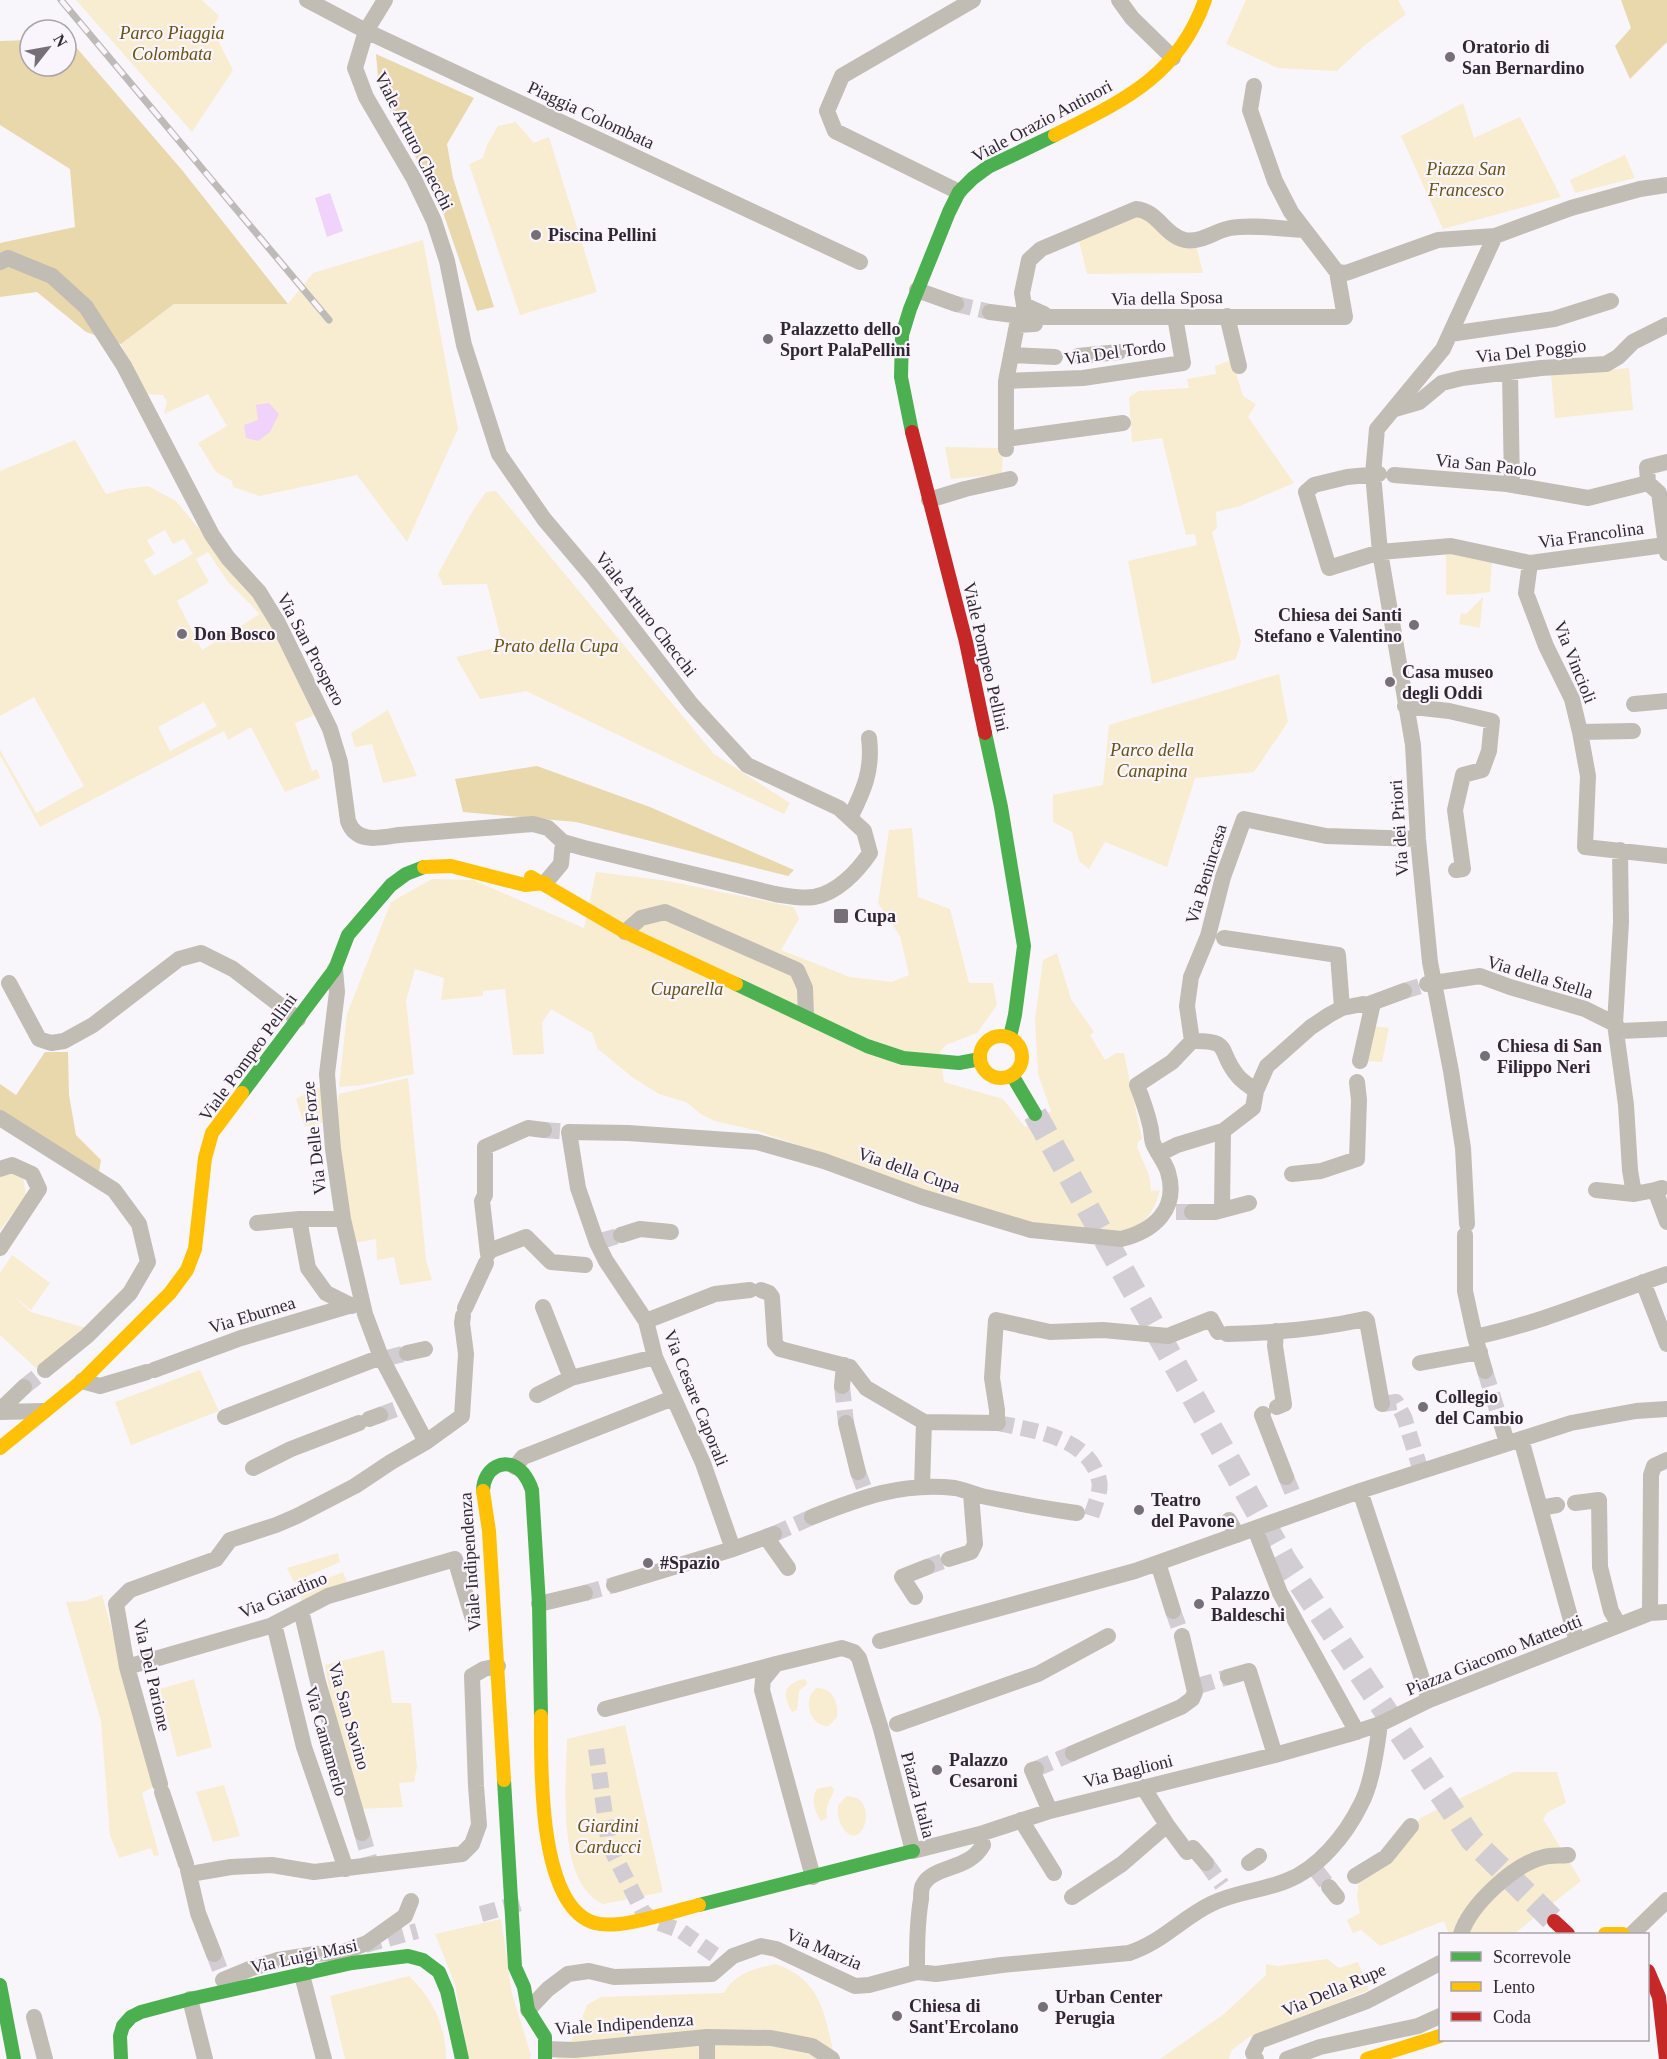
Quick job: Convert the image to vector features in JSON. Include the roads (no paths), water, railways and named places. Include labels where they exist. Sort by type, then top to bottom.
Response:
[{"type":"street","name":"Piaggia Colombata","points":[[307,0],[366,31],[861,262]]},
{"type":"street","name":"Viale Arturo Checchi","points":[[385,0],[366,31],[355,68],[366,97],[414,179],[434,221],[447,261],[464,345],[499,454],[544,519],[593,577],[691,704],[747,765],[839,808],[864,831],[870,853],[859,869],[831,890],[815,897],[800,898],[775,894],[563,842]]},
{"type":"street","points":[[959,192],[835,131],[827,111],[842,76],[973,0]]},
{"type":"street","points":[[1119,0],[1132,18],[1173,58]]},
{"type":"street","name":"Viale Orazio Antinori","points":[[917,290],[959,192],[988,167],[1119,103],[1153,79],[1173,58],[1199,17],[1205,0]]},
{"type":"street","points":[[1254,86],[1250,110],[1275,181],[1291,212],[1337,272],[1346,273],[1438,240],[1495,236],[1571,208],[1640,189],[1667,185]]},
{"type":"street","points":[[1123,423],[1006,444],[1006,381],[1017,325],[1046,324],[1050,317],[1024,304],[1022,293],[1029,260],[1041,249],[1136,208],[1147,210],[1168,231],[1185,240],[1197,239],[1230,228],[1304,230]]},
{"type":"street","points":[[1395,409],[1443,349],[1495,236]]},
{"type":"street","name":"Via San Prospero","points":[[0,262],[9,258],[52,276],[86,308],[124,366],[212,535],[228,558],[258,592],[278,623],[330,729],[340,762],[351,830],[358,836],[378,838],[533,824],[548,828],[563,842]]},
{"type":"street","name":"Via della Sposa","points":[[990,312],[1028,317],[1345,317],[1337,272]]},
{"type":"street","points":[[917,290],[956,304]]},
{"type":"street","name":"Viale Pompeo Pellini","points":[[917,290],[902,335],[901,377],[915,449],[966,642],[1001,807],[1024,946],[1010,1037]]},
{"type":"street","points":[[1450,334],[1554,319],[1611,302]]},
{"type":"street","points":[[1227,316],[1239,366]]},
{"type":"street","name":"Via Del Tordo","points":[[1006,381],[1083,378],[1183,363],[1175,317]]},
{"type":"street","name":"Via Del Poggio","points":[[1395,409],[1419,402],[1442,383],[1461,378],[1541,368],[1606,364],[1618,357],[1633,342],[1667,325]]},
{"type":"street","points":[[1078,356],[1119,352]]},
{"type":"street","points":[[1011,355],[1055,357]]},
{"type":"street","points":[[1510,372],[1512,485]]},
{"type":"street","name":"Via dei Priori","points":[[1395,409],[1377,429],[1382,474],[1380,552],[1413,745],[1430,983],[1451,1071],[1462,1148],[1466,1230],[1465,1291],[1485,1371]]},
{"type":"street","points":[[1666,549],[1654,488],[1647,467],[1667,462]]},
{"type":"street","name":"Via San Paolo","points":[[1380,552],[1329,568],[1306,492],[1314,484],[1347,477],[1382,474],[1512,485],[1588,498],[1654,488]]},
{"type":"street","points":[[929,500],[1010,478]]},
{"type":"street","name":"Via Francolina","points":[[1380,552],[1451,546],[1530,563],[1666,549]]},
{"type":"street","name":"Via Vincioli","points":[[1530,563],[1526,593],[1546,646],[1572,699],[1580,732],[1588,776],[1585,847],[1620,850]]},
{"type":"street","points":[[1634,704],[1667,701]]},
{"type":"street","points":[[1405,706],[1449,711],[1492,721],[1489,751],[1482,770],[1463,775],[1455,810],[1463,869],[1456,870]]},
{"type":"street","points":[[1580,732],[1633,731]]},
{"type":"street","points":[[850,818],[867,784],[869,738]]},
{"type":"street","name":"Via Benincasa","points":[[1191,1042],[1187,1006],[1191,977],[1215,937],[1223,877],[1244,819],[1326,836],[1418,839]]},
{"type":"street","points":[[545,883],[561,864],[563,842]]},
{"type":"street","points":[[1634,1194],[1630,1170],[1626,1105],[1615,1024],[1621,922],[1620,850],[1667,856]]},
{"type":"street","name":"Viale Pompeo Pellini","points":[[348,935],[354,910],[366,894],[382,875],[407,858]]},
{"type":"street","points":[[496,863],[545,883],[625,932],[867,1046],[903,1058],[959,1063],[980,1059]]},
{"type":"street","name":"Viale Pompeo Pellini","points":[[0,1448],[82,1381],[170,1293],[187,1270],[195,1249],[205,1158],[212,1133],[335,969],[348,935],[391,885],[406,874],[422,867],[451,866],[525,885],[545,883]]},
{"type":"street","points":[[625,932],[641,918],[665,912],[797,970],[805,988],[806,1016]]},
{"type":"street","points":[[1215,937],[1338,956],[1342,1008]]},
{"type":"street","points":[[9,983],[39,1039],[51,1043],[64,1041],[93,1025],[179,959],[201,954],[233,969],[297,1019]]},
{"type":"street","name":"Via Delle Forze","points":[[335,969],[337,992],[327,1074],[333,1149],[357,1304],[403,1406],[426,1442]]},
{"type":"street","name":"Via della Stella","points":[[1430,983],[1480,976],[1585,1009],[1615,1024],[1620,1031],[1667,1029]]},
{"type":"street","points":[[1159,1154],[1177,1145],[1223,1131],[1253,1108],[1256,1091],[1267,1066],[1311,1027],[1342,1008],[1368,1004],[1404,991]]},
{"type":"street","points":[[1360,1061],[1368,1004]]},
{"type":"street","points":[[997,1036],[1010,1037],[1019,1046],[1022,1059],[1020,1065],[1012,1075],[998,1078],[992,1076],[986,1072],[980,1059],[980,1053],[986,1042],[997,1036]]},
{"type":"street","points":[[1250,1203],[1177,1217],[1168,1172],[1153,1143],[1150,1123],[1137,1085],[1172,1062],[1191,1042],[1216,1042],[1222,1047],[1237,1076],[1256,1091]]},
{"type":"street","points":[[1012,1075],[1035,1113]]},
{"type":"street","points":[[1292,1174],[1321,1171],[1357,1159],[1359,1100],[1357,1082]]},
{"type":"street","points":[[0,1118],[114,1190],[139,1224],[148,1262],[130,1293],[87,1336],[50,1366]]},
{"type":"street","points":[[426,1442],[462,1416],[466,1354],[462,1323],[464,1312],[488,1256],[482,1202],[485,1195],[485,1147],[528,1128],[544,1130]]},
{"type":"street","points":[[1222,1210],[1223,1131]]},
{"type":"street","name":"Via della Cupa","points":[[569,1132],[628,1132],[757,1142],[824,1161],[922,1197],[1031,1230],[1121,1239],[1134,1236],[1177,1217]]},
{"type":"street","name":"Via Cesare Caporali","points":[[569,1132],[578,1188],[599,1242],[604,1262],[646,1321],[655,1357],[703,1463],[733,1549]]},
{"type":"street","points":[[0,1169],[12,1165],[32,1174],[39,1189],[0,1248]]},
{"type":"street","points":[[1596,1190],[1634,1194],[1659,1189],[1667,1221]]},
{"type":"street","points":[[257,1223],[299,1219],[343,1219]]},
{"type":"street","points":[[299,1219],[308,1268],[326,1293],[357,1304]]},
{"type":"street","points":[[621,1235],[640,1229],[671,1232]]},
{"type":"street","points":[[488,1256],[526,1237],[551,1262],[580,1265]]},
{"type":"street","points":[[1420,1363],[1478,1345],[1509,1330],[1557,1315],[1667,1274]]},
{"type":"street","points":[[1643,1282],[1667,1344]]},
{"type":"street","points":[[646,1321],[715,1294],[755,1290],[769,1293],[772,1297],[775,1343],[780,1349],[850,1367],[866,1389],[924,1422],[998,1423],[992,1378],[996,1320],[1050,1332],[1103,1330],[1168,1336],[1219,1328],[1276,1331],[1338,1326],[1365,1320],[1368,1321],[1382,1404]]},
{"type":"street","name":"Via Eburnea","points":[[82,1381],[100,1386],[151,1371],[241,1338],[357,1304]]},
{"type":"street","points":[[543,1307],[571,1378]]},
{"type":"street","points":[[1276,1331],[1275,1346],[1284,1404],[1262,1415],[1286,1477]]},
{"type":"street","points":[[407,1353],[425,1349]]},
{"type":"street","points":[[537,1395],[571,1378],[655,1357]]},
{"type":"street","points":[[225,1417],[383,1358]]},
{"type":"street","points":[[842,1386],[844,1365]]},
{"type":"street","points":[[0,1411],[24,1387]]},
{"type":"street","points":[[673,1398],[523,1457],[514,1467],[525,1476],[532,1490],[539,1604],[545,1828],[560,1885],[580,1916],[593,1924],[606,1926],[639,1920],[813,1876],[762,1690],[763,1680],[776,1664]]},
{"type":"street","points":[[880,1641],[1115,1577],[1360,1491],[1571,1423],[1636,1411],[1667,1410]]},
{"type":"street","points":[[0,1411],[44,1411]]},
{"type":"street","points":[[253,1468],[291,1449],[369,1419]]},
{"type":"street","points":[[922,1487],[924,1422]]},
{"type":"street","points":[[846,1423],[858,1472]]},
{"type":"street","points":[[1502,1426],[1514,1441],[1549,1507],[1577,1642]]},
{"type":"street","name":"Via Del Parione","points":[[214,1954],[198,1913],[188,1869],[161,1788],[127,1667],[116,1604],[130,1590],[216,1559],[230,1540],[276,1525],[312,1508],[355,1486],[426,1442]]},
{"type":"street","points":[[1659,1613],[1651,1475],[1654,1466],[1667,1460]]},
{"type":"street","name":"Viale Indipendenza","points":[[514,1467],[498,1465],[491,1468],[484,1478],[483,1489],[489,1531],[515,1967],[524,1987],[528,2010],[545,2037],[546,2054],[707,2037],[771,2038],[812,2046],[832,2059]]},
{"type":"street","points":[[812,1517],[879,1492],[922,1487],[957,1489],[1039,1508],[1077,1513]]},
{"type":"street","points":[[1360,1491],[1429,1700]]},
{"type":"street","points":[[949,1559],[971,1552],[975,1544],[972,1494]]},
{"type":"street","points":[[1575,1503],[1599,1500],[1600,1567],[1611,1611],[1619,1625]]},
{"type":"street","points":[[1229,1520],[1237,1535]]},
{"type":"street","points":[[1255,1529],[1280,1593],[1355,1732]]},
{"type":"street","points":[[614,1585],[770,1536],[788,1568]]},
{"type":"street","name":"Via Giardino","points":[[127,1667],[274,1624],[328,1596],[455,1558],[472,1616]]},
{"type":"street","points":[[1158,1563],[1173,1611]]},
{"type":"street","points":[[915,1597],[902,1576],[927,1567]]},
{"type":"street","points":[[539,1604],[585,1593]]},
{"type":"street","name":"Via San Savino","points":[[301,1610],[318,1682],[362,1833]]},
{"type":"street","name":"Piazza Giacomo Matteotti","points":[[1355,1732],[1380,1724],[1429,1700],[1619,1625],[1659,1613]]},
{"type":"street","name":"Via Cantamerlo","points":[[274,1624],[304,1747],[346,1869]]},
{"type":"street","points":[[897,1724],[1038,1674],[1108,1636]]},
{"type":"street","points":[[1073,1753],[1181,1707],[1192,1699],[1196,1687],[1182,1636]]},
{"type":"street","name":"Piazza Italia","points":[[605,1709],[842,1648],[854,1652],[859,1658],[878,1719],[913,1851],[813,1876]]},
{"type":"street","points":[[188,1869],[272,1865],[314,1872],[346,1869],[371,1863],[462,1854],[472,1844],[479,1825],[471,1658]]},
{"type":"street","points":[[472,1676],[484,1669],[498,1666]]},
{"type":"street","points":[[1228,1677],[1249,1671],[1275,1755]]},
{"type":"street","name":"Via Marzia","points":[[528,2010],[548,1989],[568,1974],[589,1971],[614,1977],[712,1974],[734,1956],[761,1946],[776,1949],[855,1986],[869,1985],[917,1972],[936,1974],[1065,1958],[1129,1953],[1142,1948],[1206,1906],[1229,1895],[1264,1888],[1314,1868],[1338,1840],[1362,1802],[1377,1749],[1380,1724]]},
{"type":"street","name":"Via Baglioni","points":[[913,1851],[980,1834],[1050,1811],[1275,1755],[1355,1732]]},
{"type":"street","points":[[1036,1769],[1032,1770],[1050,1811]]},
{"type":"street","points":[[1143,1787],[1187,1852],[1193,1848],[1206,1863]]},
{"type":"street","points":[[1021,1820],[1054,1873]]},
{"type":"street","points":[[1072,1897],[1122,1864],[1167,1825]]},
{"type":"street","points":[[1355,1876],[1386,1857],[1411,1826]]},
{"type":"street","points":[[917,1972],[916,1926],[923,1885],[933,1875],[965,1863],[978,1855],[983,1845],[980,1834]]},
{"type":"street","points":[[1462,1933],[1473,1912],[1491,1891],[1512,1874],[1544,1857],[1568,1855]]},
{"type":"street","points":[[1634,1933],[1667,1900]]},
{"type":"street","points":[[224,1982],[278,1960],[343,1952],[367,1943],[405,1916],[411,1901]]},
{"type":"street","points":[[1646,1922],[1667,1918]]},
{"type":"street","points":[[1554,1921],[1566,1933]]},
{"type":"street","name":"Via Luigi Masi","points":[[121,2059],[120,2036],[123,2026],[131,2017],[141,2012],[190,1999],[224,1982],[303,1975],[390,1957],[408,1956],[423,1960],[439,1972],[447,1991],[462,2059]]},
{"type":"street","name":"Via Della Rupe","points":[[1256,2059],[1252,2053],[1258,2042],[1366,2001],[1439,1964]]},
{"type":"street","points":[[303,1975],[324,2059]]},
{"type":"street","points":[[1649,1975],[1659,1997],[1666,2059]]},
{"type":"street","points":[[0,1985],[14,2059]]},
{"type":"street","points":[[1649,1998],[1660,2011]]},
{"type":"street","points":[[190,1999],[205,2059]]},
{"type":"street","points":[[1287,2059],[1320,2047],[1418,2026],[1439,2016]]},
{"type":"street","points":[[34,2017],[45,2059]]},
{"type":"street","points":[[1367,2059],[1439,2036]]},
{"type":"street","points":[[706,2059],[707,2037]]},
{"type":"tunnel","points":[[956,304],[990,312]]},
{"type":"tunnel","points":[[1404,991],[1427,984]]},
{"type":"tunnel","points":[[1035,1114],[1285,1561],[1472,1840],[1554,1921]]},
{"type":"tunnel","points":[[544,1130],[569,1132]]},
{"type":"tunnel","points":[[1176,1212],[1192,1212]]},
{"type":"tunnel","points":[[601,1241],[621,1235]]},
{"type":"tunnel","points":[[387,1358],[407,1353]]},
{"type":"tunnel","points":[[24,1387],[45,1370]]},
{"type":"tunnel","points":[[1485,1371],[1502,1426]]},
{"type":"tunnel","points":[[842,1386],[846,1423]]},
{"type":"tunnel","points":[[1382,1404],[1396,1402],[1404,1417],[1421,1471]]},
{"type":"tunnel","points":[[380,1415],[399,1408]]},
{"type":"tunnel","points":[[998,1423],[1058,1438],[1084,1454],[1093,1466],[1100,1484],[1091,1517]]},
{"type":"tunnel","points":[[858,1472],[867,1496]]},
{"type":"tunnel","points":[[1286,1477],[1293,1494]]},
{"type":"tunnel","points":[[774,1534],[812,1517]]},
{"type":"tunnel","points":[[927,1567],[949,1559]]},
{"type":"tunnel","points":[[585,1593],[614,1585]]},
{"type":"tunnel","points":[[1173,1611],[1182,1636]]},
{"type":"tunnel","points":[[1198,1686],[1228,1677]]},
{"type":"tunnel","points":[[596,1749],[609,1845],[643,1912],[654,1921],[681,1931],[715,1955]]},
{"type":"tunnel","points":[[1036,1769],[1073,1753]]},
{"type":"tunnel","points":[[362,1833],[370,1862]]},
{"type":"tunnel","points":[[1206,1863],[1222,1885]]},
{"type":"tunnel","points":[[1316,1870],[1329,1887]]},
{"type":"tunnel","points":[[481,1914],[524,1902]]},
{"type":"tunnel","points":[[365,1945],[417,1931]]},
{"type":"tunnel","points":[[214,1954],[222,1975]]},
{"type":"railway","points":[[61,0],[329,320]]},
{"type":"place","name":"Oratorio di San Bernardino","points":[[1450,57]]},
{"type":"place","name":"Piscina Pellini","points":[[536,235]]},
{"type":"place","name":"Palazzetto dello Sport PalaPellini","points":[[768,339]]},
{"type":"place","name":"Chiesa dei Santi Stefano e Valentino","points":[[1414,625]]},
{"type":"place","name":"Don Bosco","points":[[182,634]]},
{"type":"place","name":"Casa museo degli Oddi","points":[[1390,682]]},
{"type":"place","name":"Cupa","points":[[841,916]]},
{"type":"place","name":"Chiesa di San Filippo Neri","points":[[1485,1056]]},
{"type":"place","name":"Collegio del Cambio","points":[[1423,1407]]},
{"type":"place","name":"Teatro del Pavone","points":[[1139,1510]]},
{"type":"place","name":"#Spazio","points":[[648,1563]]},
{"type":"place","name":"Palazzo Baldeschi","points":[[1199,1604]]},
{"type":"place","name":"Palazzo Cesaroni","points":[[937,1770]]},
{"type":"place","name":"Urban Center Perugia","points":[[1043,2007]]},
{"type":"place","name":"Chiesa di Sant'Ercolano","points":[[897,2016]]},
{"type":"park label","name":"Parco Piaggia Colombata","points":[[172,43]]},
{"type":"park label","name":"Piazza San Francesco","points":[[1466,180]]},
{"type":"park label","name":"Prato della Cupa","points":[[556,646]]},
{"type":"park label","name":"Parco della Canapina","points":[[1152,760]]},
{"type":"park label","name":"Cuparella","points":[[687,989]]},
{"type":"park label","name":"Giardini Carducci","points":[[608,1836]]}]
